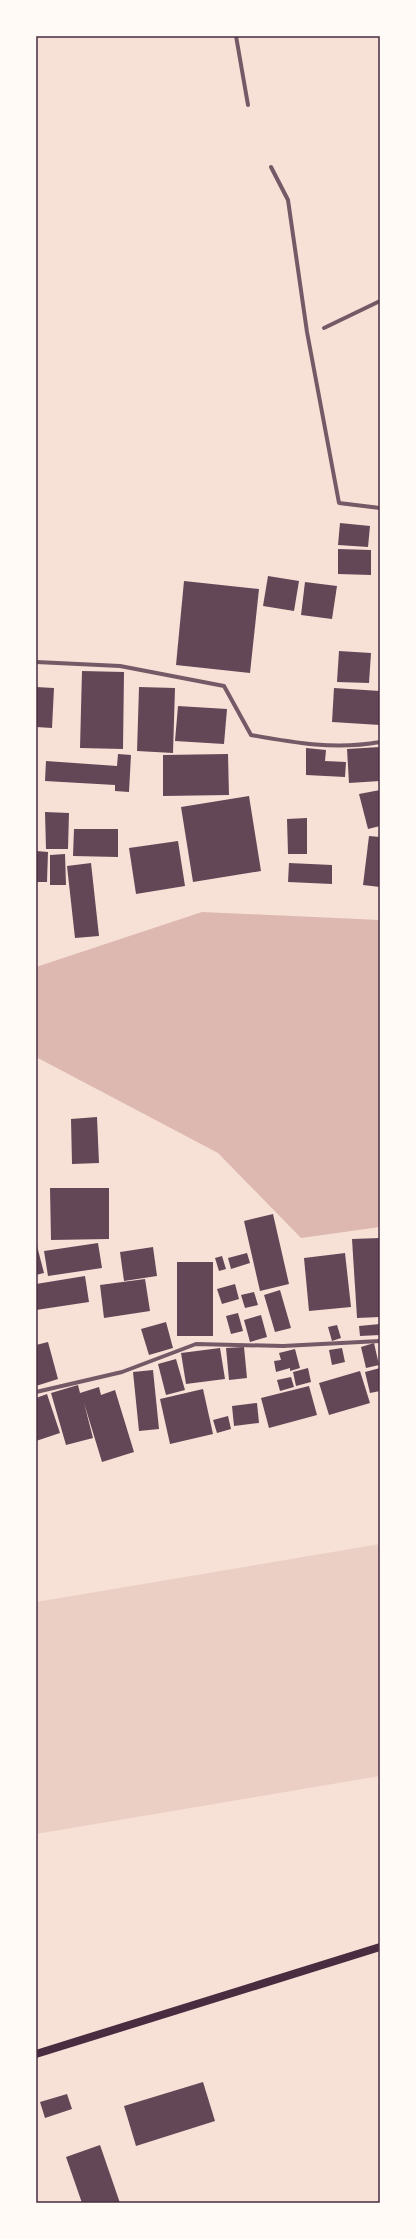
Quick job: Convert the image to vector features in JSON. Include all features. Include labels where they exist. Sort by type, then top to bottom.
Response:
[{"type":"main road","points":[[36,2054],[380,1948]]},
{"type":"street","points":[[236,36],[248,105]]},
{"type":"street","points":[[271,167],[288,200],[307,332],[339,503],[380,508]]},
{"type":"street","points":[[324,328],[380,301]]},
{"type":"street","points":[[36,662],[120,666],[224,686],[252,735],[310,746],[361,746],[380,742]]},
{"type":"street","points":[[36,1392],[122,1372],[196,1344],[283,1346],[380,1341]]},
{"type":"shaded area","points":[[202,912],[380,920],[380,1227],[301,1238],[218,1153],[36,1057],[36,967]]},
{"type":"shaded area","points":[[380,1544],[380,1776],[36,1834],[36,1602]]},
{"type":"building","points":[[340,523],[370,526],[368,547],[338,545]]},
{"type":"building","points":[[338,549],[371,550],[371,575],[338,574]]},
{"type":"building","points":[[268,576],[299,581],[294,611],[263,606]]},
{"type":"building","points":[[184,581],[259,589],[250,673],[176,665]]},
{"type":"building","points":[[305,582],[337,586],[332,619],[301,615]]},
{"type":"building","points":[[339,651],[371,653],[369,683],[337,682]]},
{"type":"building","points":[[82,671],[124,672],[123,749],[80,748]]},
{"type":"building","points":[[36,687],[54,688],[52,728],[36,727]]},
{"type":"building","points":[[139,687],[175,688],[173,753],[137,751]]},
{"type":"building","points":[[334,688],[380,691],[380,725],[332,722]]},
{"type":"building","points":[[178,706],[227,709],[224,744],[175,741]]},
{"type":"building","points":[[380,747],[380,781],[349,783],[347,749]]},
{"type":"building","points":[[306,748],[326,750],[325,761],[346,762],[345,777],[306,775]]},
{"type":"building","points":[[118,754],[131,755],[129,792],[115,791],[115,785],[45,781],[46,761],[117,766]]},
{"type":"building","points":[[228,754],[229,795],[163,796],[163,755]]},
{"type":"building","points":[[380,790],[380,826],[368,829],[359,794]]},
{"type":"building","points":[[249,796],[261,871],[193,882],[181,807]]},
{"type":"building","points":[[45,812],[69,813],[68,849],[46,849]]},
{"type":"building","points":[[307,818],[307,854],[288,854],[287,819]]},
{"type":"building","points":[[74,829],[118,829],[118,857],[73,856]]},
{"type":"building","points":[[369,836],[380,837],[380,887],[363,885]]},
{"type":"building","points":[[178,841],[185,886],[136,894],[129,848]]},
{"type":"building","points":[[36,851],[48,852],[47,882],[36,882]]},
{"type":"building","points":[[65,854],[66,885],[50,885],[50,855]]},
{"type":"building","points":[[91,863],[99,936],[75,938],[67,866]]},
{"type":"building","points":[[289,863],[332,865],[332,884],[288,882]]},
{"type":"building","points":[[97,1117],[99,1163],[72,1164],[71,1119]]},
{"type":"building","points":[[50,1188],[109,1188],[109,1239],[51,1240]]},
{"type":"building","points":[[273,1214],[289,1284],[260,1291],[244,1221]]},
{"type":"building","points":[[380,1238],[380,1317],[357,1318],[352,1239]]},
{"type":"building","points":[[36,1242],[44,1273],[36,1275]]},
{"type":"building","points":[[98,1243],[102,1268],[48,1276],[44,1251]]},
{"type":"building","points":[[153,1247],[157,1276],[124,1281],[120,1252]]},
{"type":"building","points":[[247,1253],[250,1263],[231,1269],[228,1258]]},
{"type":"building","points":[[345,1253],[351,1307],[309,1311],[304,1258]]},
{"type":"building","points":[[222,1256],[226,1269],[219,1271],[215,1258]]},
{"type":"building","points":[[177,1262],[213,1262],[213,1336],[177,1336]]},
{"type":"building","points":[[85,1276],[89,1302],[36,1310],[36,1284]]},
{"type":"building","points":[[145,1279],[150,1311],[104,1318],[100,1285]]},
{"type":"building","points":[[235,1284],[239,1299],[222,1304],[217,1289]]},
{"type":"building","points":[[280,1290],[291,1328],[275,1332],[264,1295]]},
{"type":"building","points":[[254,1292],[258,1305],[245,1308],[241,1295]]},
{"type":"building","points":[[238,1313],[243,1331],[231,1334],[226,1316]]},
{"type":"building","points":[[261,1315],[267,1337],[250,1342],[244,1320]]},
{"type":"building","points":[[166,1322],[173,1348],[149,1355],[141,1329]]},
{"type":"building","points":[[380,1324],[380,1335],[360,1336],[359,1326]]},
{"type":"building","points":[[337,1325],[341,1338],[332,1341],[328,1327]]},
{"type":"building","points":[[48,1342],[58,1379],[36,1386],[36,1345]]},
{"type":"building","points":[[374,1343],[379,1365],[366,1368],[361,1347]]},
{"type":"building","points":[[244,1347],[247,1378],[229,1380],[226,1348]]},
{"type":"building","points":[[220,1348],[225,1379],[186,1384],[181,1353]]},
{"type":"building","points":[[342,1348],[345,1362],[332,1365],[329,1350]]},
{"type":"building","points":[[295,1349],[300,1368],[290,1371],[290,1368],[276,1372],[274,1361],[281,1360],[279,1353]]},
{"type":"building","points":[[176,1359],[185,1390],[166,1395],[158,1364]]},
{"type":"building","points":[[308,1368],[311,1382],[296,1386],[293,1372]]},
{"type":"building","points":[[380,1368],[380,1391],[370,1393],[365,1372]]},
{"type":"building","points":[[153,1370],[159,1429],[139,1431],[133,1372]]},
{"type":"building","points":[[360,1371],[370,1403],[329,1415],[319,1383]]},
{"type":"building","points":[[291,1377],[294,1387],[280,1391],[277,1380]]},
{"type":"building","points":[[78,1385],[80,1393],[99,1387],[101,1395],[115,1390],[134,1452],[102,1462],[84,1403],[93,1438],[66,1445],[51,1393]]},
{"type":"building","points":[[309,1386],[317,1415],[269,1428],[261,1398]]},
{"type":"building","points":[[203,1389],[213,1434],[170,1444],[160,1399]]},
{"type":"building","points":[[47,1394],[60,1433],[36,1441],[36,1398]]},
{"type":"building","points":[[257,1403],[259,1423],[234,1426],[232,1406]]},
{"type":"building","points":[[228,1416],[231,1429],[217,1433],[213,1420]]},
{"type":"building","points":[[203,2082],[215,2121],[136,2146],[124,2106]]},
{"type":"building","points":[[67,2094],[72,2109],[45,2118],[40,2102]]},
{"type":"building","points":[[100,2145],[120,2203],[82,2203],[66,2157]]}]
